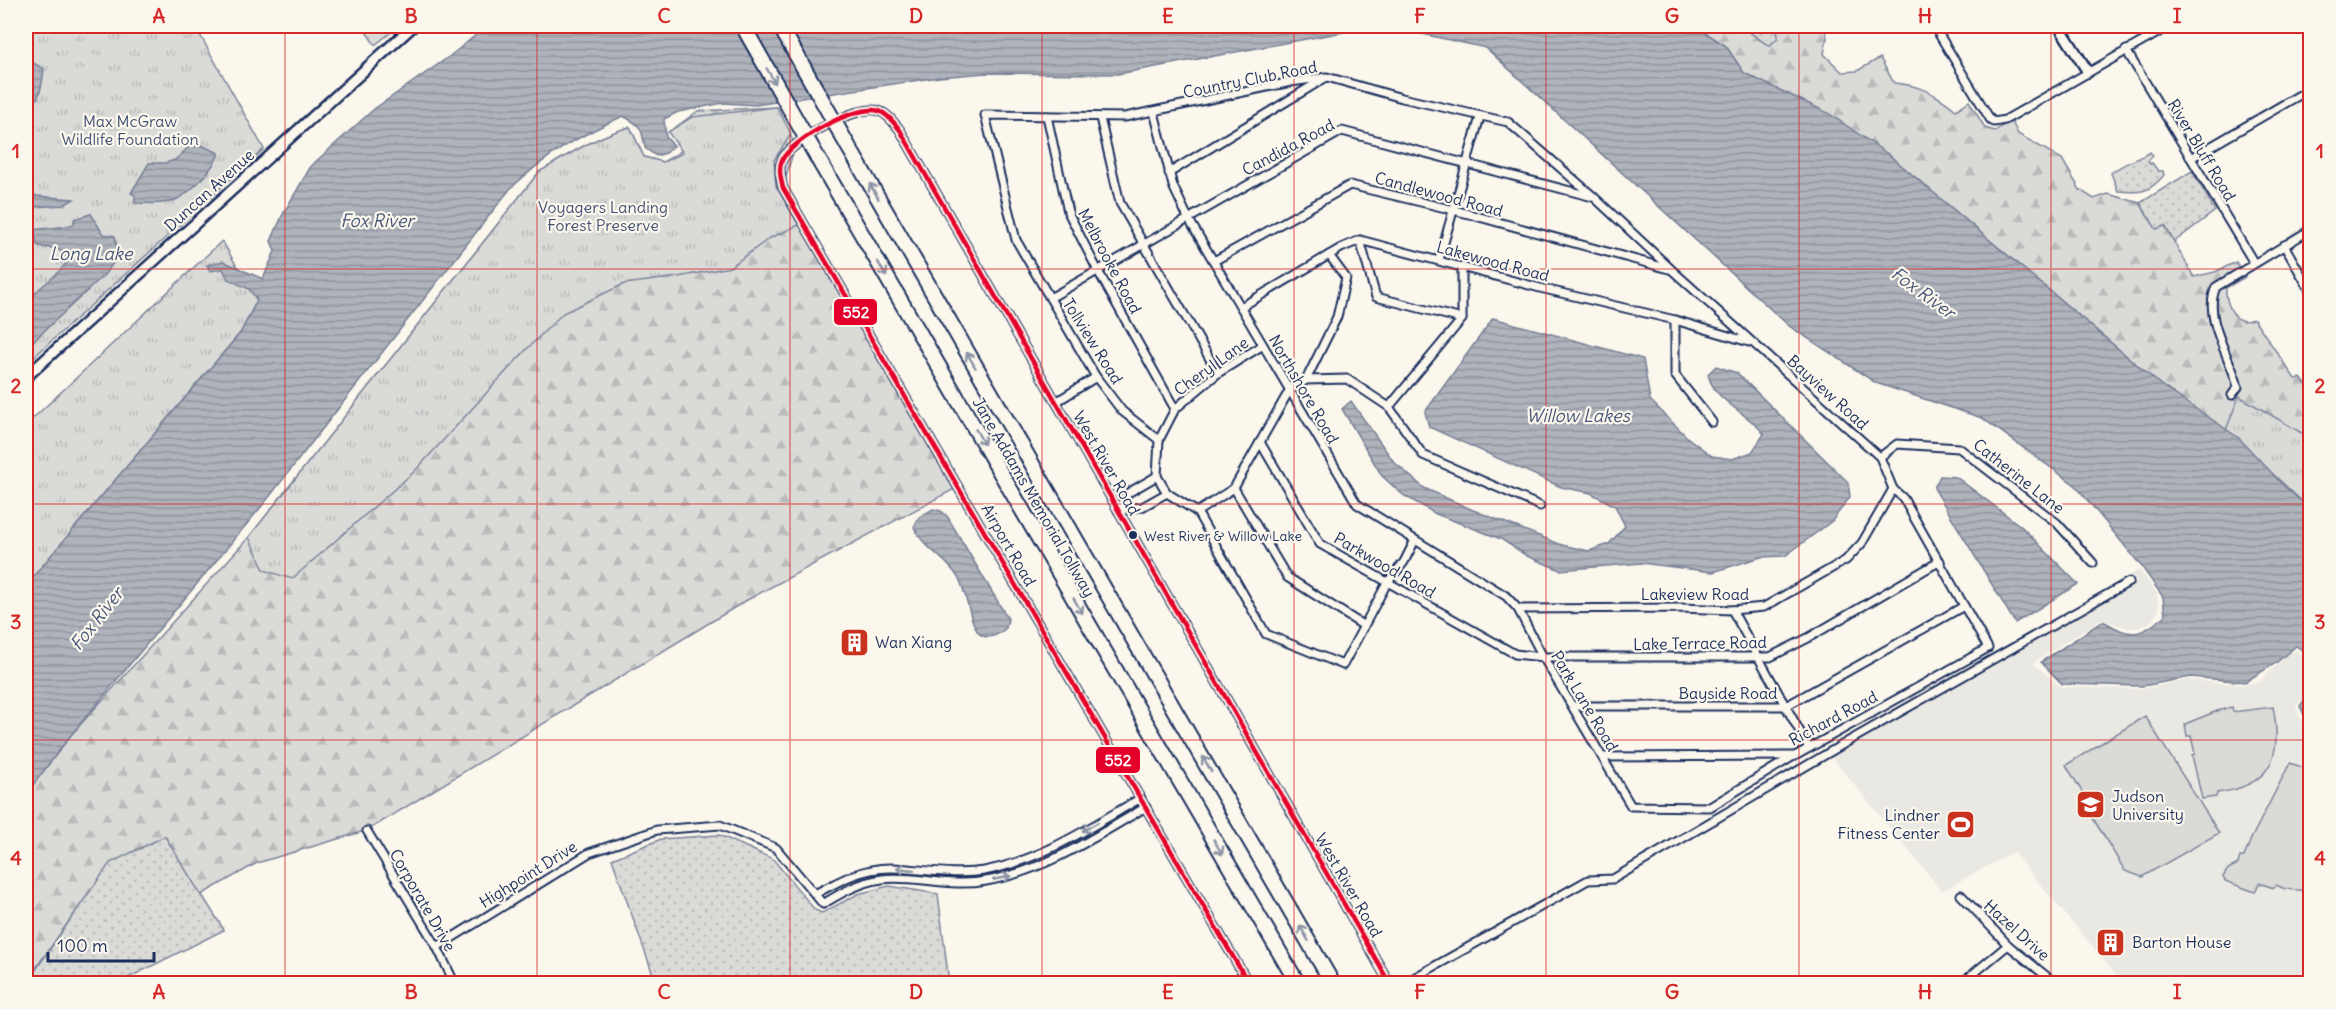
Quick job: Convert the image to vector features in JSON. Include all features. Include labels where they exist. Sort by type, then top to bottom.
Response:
[{"type":"highway","name":"Jane Addams Memorial Tollway","points":[[742,26],[1298,984]]},
{"type":"highway","name":"Jane Addams Memorial Tollway","points":[[780,26],[1334,984]]},
{"type":"street","name":"Duncan Avenue","points":[[26,376],[413,26]]},
{"type":"street","points":[[1934,26],[1990,119],[1994,122],[2005,120],[2170,26]]},
{"type":"street","points":[[2060,26],[2088,72]]},
{"type":"street","name":"River Bluff Road","points":[[2126,50],[2254,262]]},
{"type":"street","points":[[1169,173],[1327,77]]},
{"type":"street","name":"Country Club Road","points":[[985,115],[1125,117],[1291,82],[1327,77],[1480,117],[1508,122],[1595,198]]},
{"type":"street","points":[[2191,158],[2310,89]]},
{"type":"street","name":"West River Road","points":[[821,130],[864,110],[879,111],[890,118],[900,130],[1390,984]]},
{"type":"street","name":"Northshore Road","points":[[1154,112],[1169,173],[1188,218],[1357,504],[1506,596],[1518,609]]},
{"type":"street","name":"Tollview Road","points":[[985,115],[1016,240],[1096,377],[1122,411],[1159,440]]},
{"type":"street","name":"Melbrooke Road","points":[[1047,116],[1068,212],[1098,271],[1175,408]]},
{"type":"street","points":[[1100,117],[1120,203],[1218,373]]},
{"type":"street","points":[[1439,260],[1480,117]]},
{"type":"street","name":"Airport Road","points":[[821,130],[786,153],[780,163],[783,188],[1249,984]]},
{"type":"street","name":"Candida Road","points":[[1050,298],[1342,131],[1595,198]]},
{"type":"street","name":"Candlewood Road","points":[[1214,261],[1350,185],[1454,210],[1672,270]]},
{"type":"street","name":"Bayview Road","points":[[1595,198],[1880,457],[1893,489],[1903,498],[1989,648]]},
{"type":"street","points":[[2232,395],[2238,387],[2215,323],[2213,293],[2220,283],[2310,230]]},
{"type":"street","points":[[1241,308],[1329,255],[1360,240],[1376,297],[1462,319]]},
{"type":"street","name":"Lakewood Road","points":[[1360,240],[1540,288],[1675,320],[1751,342]]},
{"type":"street","points":[[2284,245],[2310,290]]},
{"type":"street","points":[[1197,512],[1234,488],[1289,391],[1306,380],[1337,317],[1346,278],[1329,255]]},
{"type":"street","points":[[1389,407],[1462,319],[1462,267]]},
{"type":"street","points":[[1675,320],[1675,375],[1712,422]]},
{"type":"street","name":"Cheryl Lane","points":[[1159,440],[1175,408],[1218,373],[1263,345]]},
{"type":"street","points":[[1056,402],[1096,377]]},
{"type":"street","points":[[1306,380],[1347,379],[1389,407],[1423,455],[1540,506]]},
{"type":"street","points":[[1159,440],[1157,476],[1167,493],[1197,512],[1266,634],[1342,666],[1387,583],[1404,562],[1415,540]]},
{"type":"street","name":"Parkwood Road","points":[[1260,442],[1320,544],[1515,654],[1543,657]]},
{"type":"street","name":"Catherine Lane","points":[[1880,457],[1898,444],[1959,448],[2057,523],[2093,563]]},
{"type":"street","points":[[1118,510],[1128,493],[1157,476]]},
{"type":"street","points":[[1234,488],[1287,577],[1364,626]]},
{"type":"street","name":"Lakeview Road","points":[[1518,609],[1732,610],[1764,607],[1845,561],[1862,543],[1893,489]]},
{"type":"street","points":[[1118,510],[1142,507],[1167,493]]},
{"type":"street","name":"Lake Terrace Road","points":[[1543,657],[1759,658],[1783,652],[1940,561]]},
{"type":"street","points":[[1403,984],[1588,880],[1613,879],[1830,752],[2129,582]]},
{"type":"street","name":"Bayside Road","points":[[1574,706],[1786,706],[1964,606]]},
{"type":"street","name":"Park Lane Road","points":[[1518,609],[1543,657],[1631,806],[1710,807],[1795,756]]},
{"type":"street","points":[[1732,610],[1809,748]]},
{"type":"street","name":"Richard Road","points":[[1603,757],[1795,756],[1989,648]]},
{"type":"street","points":[[815,894],[856,873],[890,867],[942,873],[981,871],[1028,860],[1062,844],[1141,798]]},
{"type":"street","points":[[981,871],[982,882],[1018,875],[1043,865],[1146,807]]},
{"type":"street","name":"Highpoint Drive","points":[[436,947],[589,853],[657,830],[720,825],[776,848],[823,904],[855,887],[881,879],[952,883],[982,882]]},
{"type":"street","name":"Corporate Drive","points":[[367,831],[436,947],[455,984]]},
{"type":"street","name":"Hazel Drive","points":[[1961,895],[2008,945],[2056,984]]},
{"type":"street","points":[[1961,984],[2008,945]]},
{"type":"shaded area","name":"Judson University","points":[[2139,570],[2157,593],[2159,611],[2151,622],[2138,628],[2127,628],[2101,619],[2033,663],[2061,687],[2142,689],[2188,680],[2244,685],[2260,681],[2288,654],[2296,651],[2304,655],[2302,682],[2305,697],[2296,705],[2298,716],[2310,725],[2310,983],[2123,983],[2013,852],[1942,891],[1825,749]]},
{"type":"green space","name":"Max McGraw Wildlife Foundation","points":[[26,26],[195,26],[264,149],[26,364]]},
{"type":"green space","points":[[362,26],[399,26],[375,45]]},
{"type":"green space","points":[[1696,26],[1743,26],[1769,46],[1778,38],[1777,26],[1825,26],[1827,38],[1824,54],[1842,72],[1857,71],[1880,58],[1894,83],[1927,91],[1956,110],[1969,101],[1985,128],[1995,131],[2011,120],[2018,134],[2062,159],[2080,190],[2094,199],[2108,194],[2140,203],[2156,229],[2165,226],[2194,277],[2215,272],[2236,262],[2245,277],[2226,288],[2228,303],[2233,313],[2240,320],[2254,319],[2295,379],[2301,378],[2310,390],[2310,509],[2284,486],[2239,438],[2162,386],[1889,155],[1785,93],[1744,73],[1726,46]]},
{"type":"green space","points":[[1743,26],[1777,26],[1778,38],[1769,46]]},
{"type":"green space","points":[[777,107],[795,145],[783,188],[960,486],[747,600],[368,830],[257,863],[201,895],[165,836],[110,863],[26,982],[26,794],[71,735],[249,537],[539,172],[594,141],[630,127],[644,157],[663,162],[683,150],[676,127],[698,111]]},
{"type":"green space","name":"Voyagers Landing Forest Preserve","points":[[777,107],[791,134],[774,160],[776,186],[799,225],[770,238],[730,267],[624,284],[563,313],[524,352],[415,471],[292,579],[264,570],[249,537],[539,172],[594,141],[630,127],[644,157],[663,162],[683,153],[668,132],[692,117]]},
{"type":"green space","points":[[2150,152],[2153,156],[2148,161],[2158,171],[2163,171],[2164,175],[2144,191],[2118,191],[2111,173]]},
{"type":"green space","points":[[2192,171],[2215,211],[2174,242],[2165,226],[2156,230],[2140,203]]},
{"type":"green space","points":[[222,241],[257,300],[241,332],[26,585],[26,425]]},
{"type":"green space","points":[[2239,396],[2310,438],[2310,509],[2226,430]]},
{"type":"green space","points":[[2232,707],[2233,712],[2273,707],[2276,725],[2274,754],[2269,766],[2261,776],[2250,784],[2217,793],[2216,797],[2202,799],[2192,755],[2195,754],[2191,736],[2187,736],[2185,724]]},
{"type":"green space","points":[[2145,716],[2219,833],[2142,877],[2125,871],[2091,815],[2094,812],[2066,765]]},
{"type":"green space","points":[[2290,763],[2310,770],[2310,891],[2285,889],[2276,885],[2274,888],[2259,883],[2255,892],[2225,881],[2223,877],[2228,869],[2238,864],[2240,857],[2244,857]]},
{"type":"green space","points":[[719,835],[773,859],[815,910],[822,913],[858,894],[889,886],[938,894],[949,983],[656,983],[612,859],[661,839]]},
{"type":"green space","points":[[165,836],[224,930],[118,983],[26,984],[109,863]]},
{"type":"water","name":"Fox River","points":[[487,26],[1376,26],[1118,74],[985,73],[939,77],[756,105],[723,103],[678,112],[664,119],[666,137],[674,146],[666,153],[656,156],[645,148],[640,128],[623,116],[577,139],[550,156],[510,189],[266,501],[71,735],[26,794],[26,585],[241,332],[257,300],[249,289],[228,279],[223,269],[210,271],[207,265],[223,261],[263,279],[275,251],[271,241],[283,214],[311,166],[374,109],[450,56]]},
{"type":"water","points":[[1386,26],[1695,26],[1726,46],[1744,73],[1828,113],[1889,155],[2162,386],[2239,438],[2284,486],[2310,509],[2310,720],[2305,717],[2300,706],[2307,696],[2305,652],[2296,646],[2276,663],[2245,682],[2191,677],[2143,686],[2062,684],[2041,662],[2103,621],[2121,630],[2135,633],[2148,628],[2165,616],[2163,597],[2142,567],[2075,485],[1982,418],[1876,383],[1789,326],[1486,48]]},
{"type":"water","points":[[26,59],[44,69],[37,98],[26,112]]},
{"type":"water","points":[[192,144],[199,144],[219,153],[200,181],[173,201],[135,203],[135,195],[131,193],[149,163],[165,163],[175,160]]},
{"type":"water","points":[[26,192],[37,196],[74,199],[64,205],[34,207],[26,215]]},
{"type":"water","name":"Long Lake","points":[[91,214],[103,234],[115,236],[118,257],[104,275],[26,348],[24,319],[26,305],[68,260],[57,249],[37,245],[34,230],[69,226],[74,224],[74,219]]},
{"type":"water","name":"Willow Lakes","points":[[1493,318],[1643,359],[1650,400],[1688,438],[1712,456],[1732,459],[1752,452],[1764,434],[1717,392],[1708,374],[1716,366],[1737,373],[1848,482],[1850,497],[1832,521],[1785,556],[1761,557],[1713,572],[1641,563],[1560,570],[1527,556],[1501,539],[1436,514],[1403,495],[1382,476],[1342,409],[1351,401],[1394,462],[1424,488],[1562,545],[1589,551],[1609,544],[1625,526],[1615,506],[1591,493],[1561,487],[1429,427],[1425,412]]},
{"type":"water","points":[[1940,476],[1956,477],[2022,527],[2078,584],[2015,623],[1934,488]]},
{"type":"water","points":[[933,509],[947,516],[1008,619],[1006,628],[998,634],[991,637],[981,635],[974,626],[959,579],[949,565],[918,535],[914,527],[919,517]]},
{"type":"transit line","name":"552","points":[[1249,984],[783,188],[780,170],[782,160],[799,142],[826,125],[869,110],[885,114],[900,130],[1390,984]]},
{"type":"place","name":"West River & Willow Lake","points":[[1133,535]]},
{"type":"place","name":"Wan Xiang","points":[[854,642]]},
{"type":"place","name":"Judson University","points":[[2091,805]]},
{"type":"place","name":"Lindner Fitness Center","points":[[1961,824]]},
{"type":"place","name":"Barton House","points":[[2111,942]]}]
